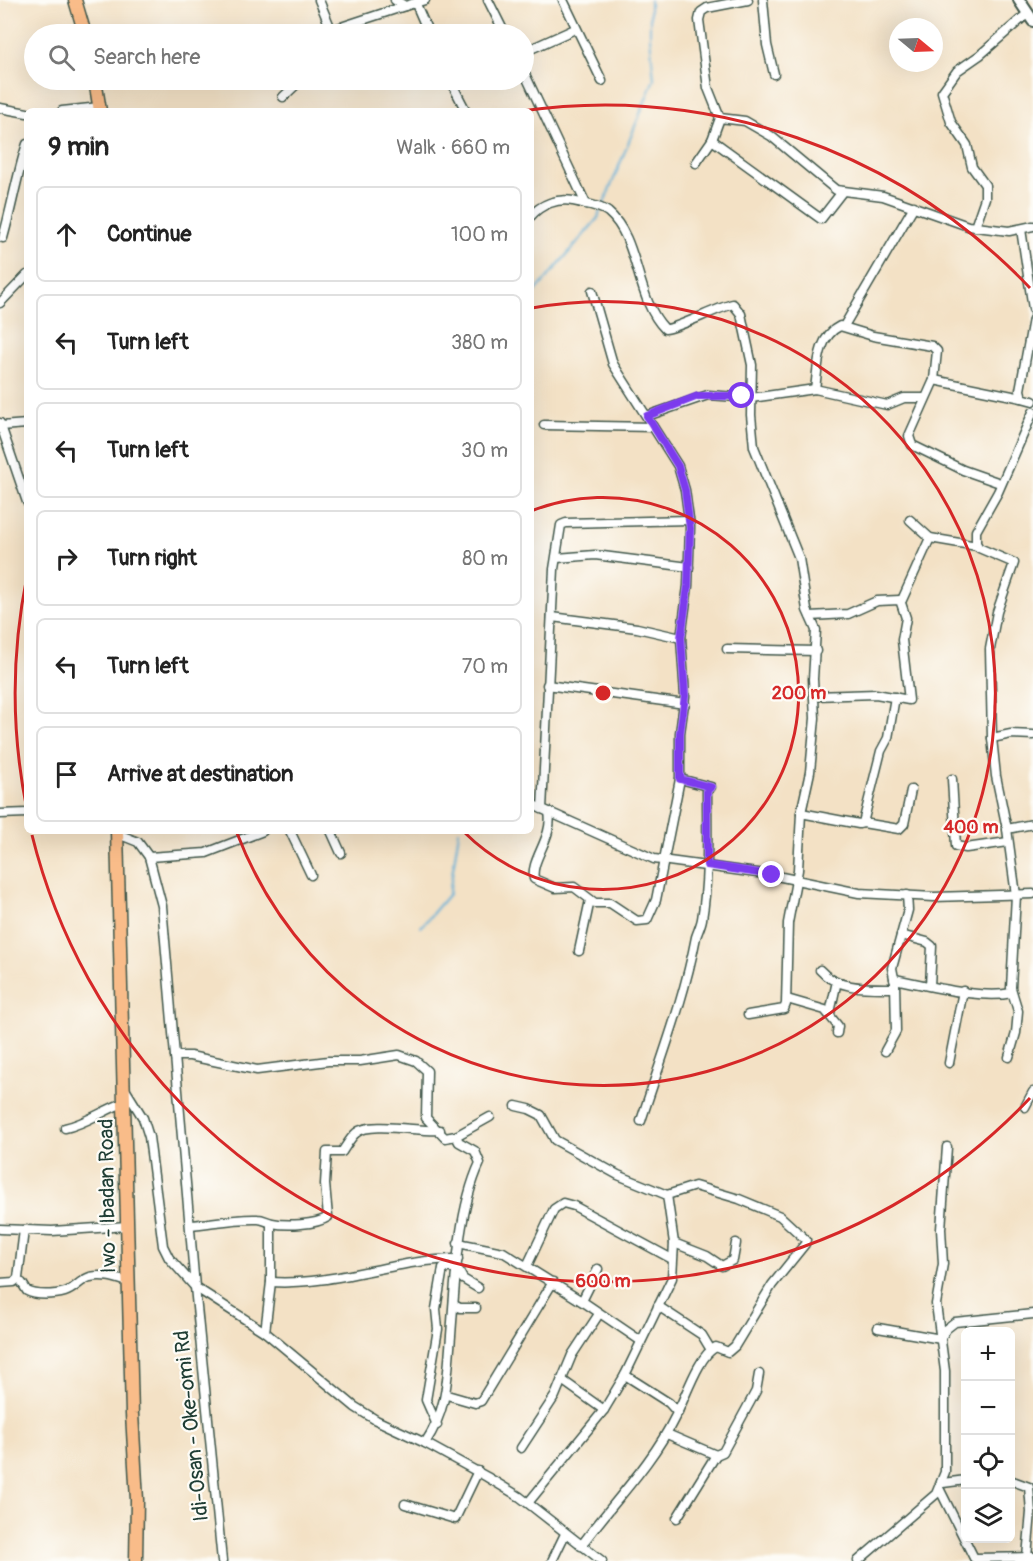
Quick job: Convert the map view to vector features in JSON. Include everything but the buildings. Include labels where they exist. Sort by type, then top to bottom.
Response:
[{"type":"main road","points":[[75,0],[82,24]]},
{"type":"main road","points":[[97,90],[100,108]]},
{"type":"main road","name":"Iwo - Ibadan Road","points":[[117,834],[128,1282],[137,1500],[136,1561]]},
{"type":"street","points":[[319,0],[329,24]]},
{"type":"street","points":[[395,0],[405,6]]},
{"type":"street","points":[[489,0],[500,24]]},
{"type":"street","points":[[563,0],[602,81]]},
{"type":"street","points":[[696,163],[711,140],[720,118],[708,88],[704,42],[699,20],[703,10],[703,0]]},
{"type":"street","points":[[703,10],[748,0]]},
{"type":"street","points":[[763,0],[767,45],[774,74]]},
{"type":"street","points":[[975,227],[985,198],[985,185],[972,167],[967,145],[951,122],[942,92],[957,71],[1031,18],[1019,0]]},
{"type":"street","points":[[354,24],[421,2],[426,24]]},
{"type":"street","points":[[534,47],[575,29]]},
{"type":"street","points":[[283,98],[291,90]]},
{"type":"street","points":[[455,90],[464,108]]},
{"type":"street","points":[[532,90],[586,204]]},
{"type":"street","points":[[0,108],[24,112]]},
{"type":"street","points":[[720,118],[745,121],[771,136],[798,156],[831,188],[842,192],[883,196],[915,206],[958,224],[1009,231],[1033,226]]},
{"type":"street","points":[[711,140],[821,219],[842,192]]},
{"type":"street","points":[[3,238],[24,155]]},
{"type":"street","points":[[534,212],[537,209],[560,200],[586,204],[607,212],[625,234],[652,310],[665,329],[673,329],[722,307],[733,304],[738,308],[752,365],[751,398],[754,447],[799,558],[810,616],[816,630],[816,718],[810,772],[801,813],[796,881],[788,923],[787,999],[784,1009],[748,1015]]},
{"type":"street","points":[[0,206],[10,204]]},
{"type":"street","points":[[815,389],[822,349],[830,334],[844,326],[915,206]]},
{"type":"street","points":[[1021,229],[1033,309]]},
{"type":"street","points":[[0,303],[24,279]]},
{"type":"street","points":[[592,291],[610,357],[678,466],[685,490],[689,520],[689,567],[681,638],[684,704],[680,733],[680,779],[662,860],[656,900],[647,920],[637,921],[610,903],[595,903],[574,887],[555,888],[534,879],[533,870],[551,823],[545,810],[547,685],[561,525],[566,523],[689,520]]},
{"type":"street","points":[[1022,398],[1020,390],[1032,336],[1033,319]]},
{"type":"street","points":[[844,326],[873,336],[932,346],[937,351],[934,380],[909,436],[912,445],[963,470],[1000,483]]},
{"type":"street","points":[[934,380],[1033,402]]},
{"type":"street","points":[[647,416],[698,396],[725,394],[751,398],[815,389],[887,405],[904,398],[924,398]]},
{"type":"street","points":[[977,546],[976,531],[1033,412]]},
{"type":"street","points":[[24,424],[0,425],[24,493]]},
{"type":"street","points":[[544,425],[653,426]]},
{"type":"street","points":[[910,520],[930,538],[977,546],[989,554],[1014,563],[997,612],[990,650],[992,738],[996,776],[1007,829],[1016,895],[1012,993],[1018,1011],[1016,1033],[1009,1057]]},
{"type":"street","points":[[815,696],[876,694],[909,700],[902,640],[907,625],[902,600],[930,538]]},
{"type":"street","points":[[557,558],[595,555],[689,567]]},
{"type":"street","points":[[810,616],[848,614],[877,601],[902,600]]},
{"type":"street","points":[[552,617],[637,628],[681,638]]},
{"type":"street","points":[[728,649],[816,651]]},
{"type":"street","points":[[547,685],[684,704]]},
{"type":"street","points":[[863,823],[881,751],[888,738],[895,697]]},
{"type":"street","points":[[992,738],[1011,734],[1033,735]]},
{"type":"street","points":[[641,1121],[660,1060],[670,1038],[676,1010],[685,993],[702,921],[707,865],[707,791],[711,787],[680,779]]},
{"type":"street","points":[[952,779],[956,846],[966,848],[1008,842]]},
{"type":"street","points":[[801,813],[899,829],[904,824],[911,790]]},
{"type":"street","points":[[534,805],[644,856],[662,860],[707,865],[859,893],[907,896],[1033,894]]},
{"type":"street","points":[[0,814],[24,813]]},
{"type":"street","points":[[1007,829],[1033,824]]},
{"type":"street","points":[[121,834],[138,842],[149,857],[206,853],[254,834]]},
{"type":"street","points":[[291,834],[311,875]]},
{"type":"street","points":[[332,834],[341,853]]},
{"type":"street","name":"Idi-Osan - Oke-omi Rd","points":[[149,857],[156,878],[167,943],[195,1287],[222,1561]]},
{"type":"street","points":[[885,1051],[896,1031],[892,968],[908,910],[907,896]]},
{"type":"street","points":[[579,951],[590,900]]},
{"type":"street","points":[[901,935],[927,942],[932,946],[930,986]]},
{"type":"street","points":[[820,970],[828,979],[865,988],[894,983],[999,995],[1012,993]]},
{"type":"street","points":[[830,1013],[837,981]]},
{"type":"street","points":[[949,1063],[963,991]]},
{"type":"street","points":[[787,999],[830,1013],[838,1026],[837,1033]]},
{"type":"street","points":[[175,1056],[190,1056],[257,1070],[328,1061],[360,1061],[399,1055],[407,1056],[427,1071],[426,1118],[440,1130],[445,1138],[456,1136],[468,1127],[490,1117]]},
{"type":"street","points":[[1025,1107],[1033,1092]]},
{"type":"street","points":[[65,1128],[76,1125],[125,1096],[143,1118],[149,1137],[163,1246],[169,1258],[195,1287],[265,1332],[355,1407],[376,1420],[478,1471],[528,1503],[602,1561]]},
{"type":"street","points":[[516,1106],[541,1115],[555,1140],[618,1175],[667,1195],[695,1186],[739,1199],[780,1216],[806,1240],[772,1285],[735,1346],[728,1352],[716,1347],[711,1350],[698,1368],[667,1434],[624,1494],[581,1546]]},
{"type":"street","points":[[191,1225],[261,1219],[271,1223],[322,1220],[328,1216],[328,1193],[325,1184],[327,1152],[342,1152],[356,1133],[366,1127],[423,1132],[440,1130]]},
{"type":"street","points":[[425,1443],[437,1425],[447,1395],[458,1243],[480,1163],[475,1150],[459,1142],[456,1136]]},
{"type":"street","points":[[947,1147],[941,1229],[944,1251],[936,1304],[945,1371],[946,1431],[941,1486],[974,1558],[1030,1557],[1029,1487],[1015,1482]]},
{"type":"street","points":[[528,1503],[604,1410],[625,1375],[672,1278],[674,1243],[667,1195]]},
{"type":"street","points":[[527,1266],[554,1209],[563,1203],[574,1206],[672,1259]]},
{"type":"street","points":[[265,1332],[272,1282],[271,1223]]},
{"type":"street","points":[[0,1229],[128,1226]]},
{"type":"street","points":[[0,1283],[14,1282],[18,1278],[24,1230]]},
{"type":"street","points":[[458,1243],[503,1252],[553,1282],[640,1341]]},
{"type":"street","points":[[674,1243],[707,1256],[722,1266],[733,1260],[736,1243]]},
{"type":"street","points":[[272,1282],[307,1282],[434,1259],[457,1263]]},
{"type":"street","points":[[457,1263],[463,1279],[478,1288]]},
{"type":"street","points":[[437,1425],[426,1400],[438,1329],[436,1310],[443,1268],[457,1263]]},
{"type":"street","points":[[583,1302],[598,1269]]},
{"type":"street","points":[[22,1283],[27,1291],[40,1294],[65,1292],[83,1279],[93,1276],[107,1276],[128,1282]]},
{"type":"street","points":[[447,1395],[475,1403],[481,1401],[553,1282]]},
{"type":"street","points":[[454,1305],[460,1308],[476,1308]]},
{"type":"street","points":[[658,1306],[702,1335],[711,1350]]},
{"type":"street","points":[[521,1448],[555,1396],[572,1355],[599,1314]]},
{"type":"street","points":[[941,1339],[946,1329],[955,1322],[1033,1314]]},
{"type":"street","points":[[878,1328],[941,1339]]},
{"type":"street","points":[[677,1518],[716,1455],[727,1447],[756,1391],[759,1374]]},
{"type":"street","points":[[625,1375],[669,1403],[678,1413]]},
{"type":"street","points":[[562,1380],[604,1410]]},
{"type":"street","points":[[667,1434],[716,1455]]},
{"type":"street","points":[[405,1504],[455,1519],[478,1471]]},
{"type":"street","points":[[858,1561],[941,1486],[961,1481]]},
{"type":"street","points":[[552,1561],[565,1534]]},
{"type":"waterway","points":[[603,206],[654,79],[650,37],[650,0]]},
{"type":"waterway","points":[[534,293],[598,218],[600,211]]},
{"type":"waterway","points":[[421,927],[449,894],[459,834]]},
{"type":"route","points":[[742,396],[725,394],[698,396],[647,416],[678,466],[685,490],[690,528],[688,586],[681,638],[685,696],[678,772],[680,779],[708,784],[711,787],[707,791],[707,865],[772,875]]}]
